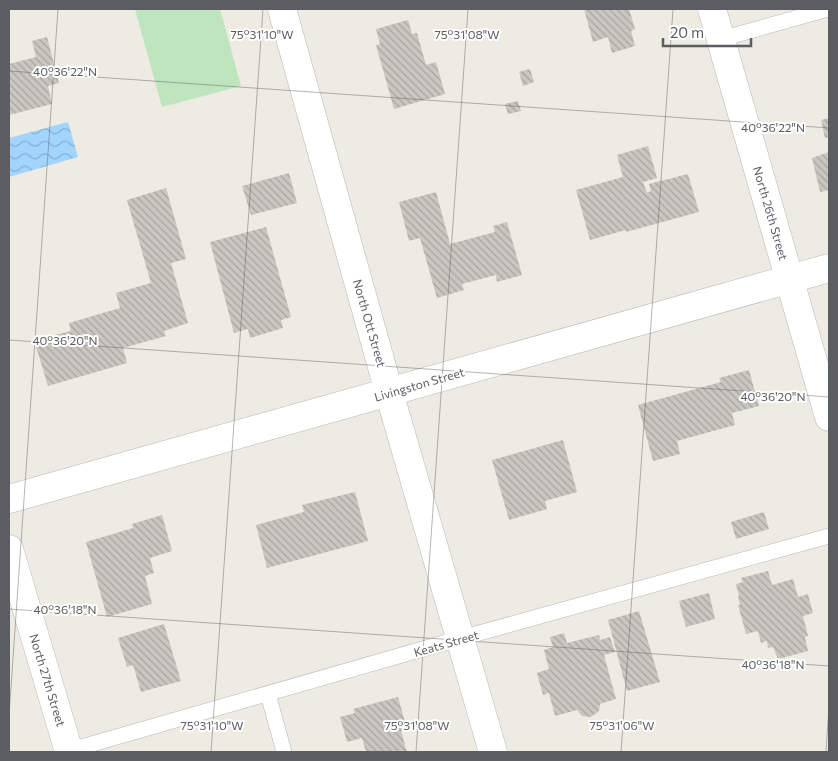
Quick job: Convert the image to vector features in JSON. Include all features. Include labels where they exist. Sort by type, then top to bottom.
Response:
[{"type":"street","name":"North Ott Street","points":[[282,9],[389,392],[494,752]]},
{"type":"street","name":"North 26th Street","points":[[712,9],[829,418]]},
{"type":"street","name":"Livingston Street","points":[[9,499],[829,268]]},
{"type":"street","name":"North 27th Street","points":[[9,550],[68,752]]},
{"type":"lane","points":[[720,39],[828,9]]},
{"type":"lane","name":"Keats Street","points":[[68,752],[461,638],[829,536]]},
{"type":"lane","points":[[268,694],[284,752]]},
{"type":"green space","points":[[135,9],[220,9],[241,86],[162,107]]},
{"type":"water","points":[[68,122],[78,157],[9,177],[9,138]]},
{"type":"building","points":[[584,9],[629,9],[635,29],[631,31],[635,46],[612,53],[608,37],[593,42]]},
{"type":"building","points":[[408,20],[412,34],[417,33],[426,65],[436,62],[445,94],[394,109],[376,45],[380,44],[376,29]]},
{"type":"building","points":[[47,37],[59,83],[48,86],[52,104],[9,115],[9,64],[36,57],[32,41]]},
{"type":"building","points":[[530,69],[534,82],[523,86],[519,72]]},
{"type":"building","points":[[518,101],[521,111],[508,114],[505,104]]},
{"type":"building","points":[[829,118],[829,137],[825,138],[821,120]]},
{"type":"building","points":[[648,146],[657,178],[643,182],[647,193],[651,191],[649,184],[688,174],[699,212],[590,240],[576,190],[623,177],[617,155]]},
{"type":"building","points":[[829,152],[829,190],[820,192],[812,158]]},
{"type":"building","points":[[289,173],[297,203],[251,215],[242,186]]},
{"type":"building","points":[[166,188],[186,259],[171,263],[188,323],[164,331],[166,336],[123,348],[127,363],[48,386],[34,340],[71,331],[69,323],[120,308],[116,293],[151,283],[127,200]]},
{"type":"building","points":[[436,192],[450,244],[495,232],[493,226],[507,222],[522,275],[497,282],[496,275],[462,284],[464,290],[437,298],[420,238],[409,241],[399,202]]},
{"type":"building","points":[[266,227],[291,317],[281,320],[283,328],[250,338],[248,329],[234,333],[210,242]]},
{"type":"building","points":[[749,370],[759,406],[732,413],[735,425],[677,441],[680,454],[653,461],[638,405],[721,382],[719,378]]},
{"type":"building","points":[[563,440],[577,492],[545,501],[547,509],[509,520],[492,460]]},
{"type":"building","points":[[355,492],[368,541],[267,568],[256,525],[304,512],[302,505]]},
{"type":"building","points":[[764,512],[769,529],[736,539],[731,522]]},
{"type":"building","points":[[162,515],[172,551],[150,558],[154,573],[145,576],[152,604],[107,617],[86,542],[133,528],[132,524]]},
{"type":"building","points":[[768,571],[772,585],[793,579],[798,597],[808,594],[813,613],[803,616],[808,636],[805,637],[808,651],[778,659],[773,647],[768,648],[767,641],[761,643],[758,631],[746,634],[738,605],[740,605],[736,584],[743,582],[741,578]]},
{"type":"building","points":[[709,593],[715,619],[686,627],[679,601]]},
{"type":"building","points":[[639,611],[660,682],[627,691],[608,620]]},
{"type":"building","points":[[164,624],[181,681],[141,692],[133,665],[127,667],[118,638]]},
{"type":"building","points":[[564,633],[567,643],[599,635],[600,640],[610,637],[615,652],[604,655],[616,699],[600,704],[599,711],[591,717],[582,716],[577,710],[555,716],[549,693],[543,695],[537,673],[549,669],[544,650],[553,647],[550,637]]},
{"type":"building","points":[[398,697],[407,729],[401,731],[407,752],[366,752],[362,738],[347,742],[340,717],[355,713],[353,709]]}]
